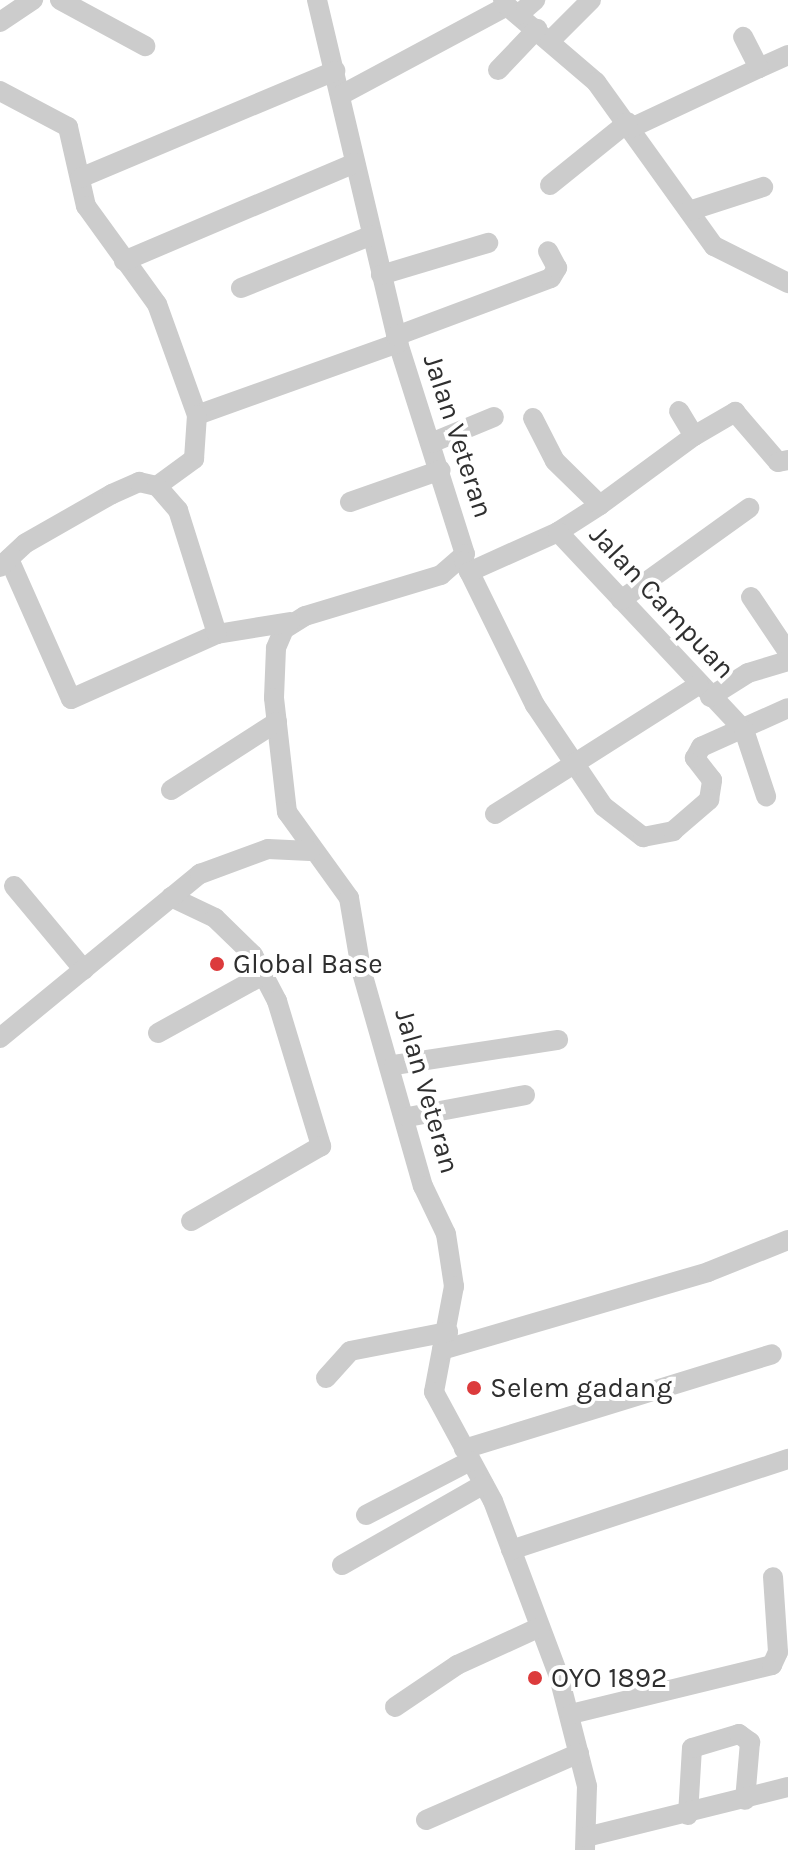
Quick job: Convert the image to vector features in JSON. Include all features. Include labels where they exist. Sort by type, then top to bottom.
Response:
[{"type":"street","points":[[0,22],[33,0]]},
{"type":"street","points":[[60,0],[145,46]]},
{"type":"street","name":"Jalan Veteran","points":[[317,0],[381,275],[441,470],[466,566],[290,622],[276,648],[277,722],[287,812],[310,851],[349,898],[361,969],[394,1065],[423,1186],[453,1263],[445,1341],[434,1392],[484,1484],[571,1714],[589,1806],[585,1844]]},
{"type":"street","points":[[341,95],[509,7],[535,0]]},
{"type":"street","points":[[498,70],[591,0]]},
{"type":"street","points":[[509,7],[543,35],[630,125],[653,169],[714,246],[788,283]]},
{"type":"street","points":[[743,37],[759,68]]},
{"type":"street","points":[[550,185],[630,125],[788,55]]},
{"type":"street","points":[[80,178],[335,71]]},
{"type":"street","points":[[0,91],[62,119],[98,231],[157,304],[197,415],[194,459],[157,486]]},
{"type":"street","points":[[124,261],[355,163]]},
{"type":"street","points":[[689,211],[763,187]]},
{"type":"street","points":[[241,288],[372,235]]},
{"type":"street","points":[[381,275],[488,243]]},
{"type":"street","points":[[197,415],[496,304],[551,278],[557,268],[548,251]]},
{"type":"street","points":[[679,411],[694,436]]},
{"type":"street","points":[[558,532],[694,436],[735,412],[778,462],[788,460]]},
{"type":"street","points":[[431,443],[494,417]]},
{"type":"street","points":[[533,418],[555,461],[600,505]]},
{"type":"street","points":[[350,502],[441,470]]},
{"type":"street","points":[[217,634],[178,510],[157,486],[139,482],[112,494],[5,563],[71,699],[217,634],[290,622]]},
{"type":"street","points":[[621,600],[749,508]]},
{"type":"street","name":"Jalan Campuan","points":[[466,566],[558,532],[704,691],[744,730],[766,796]]},
{"type":"street","points":[[466,566],[504,652],[577,761],[603,806],[656,840],[709,800],[712,780],[695,758],[701,747],[788,708]]},
{"type":"street","points":[[751,597],[788,652]]},
{"type":"street","points":[[495,814],[577,761],[704,691],[788,661]]},
{"type":"street","points":[[171,790],[277,722]]},
{"type":"street","points":[[268,849],[287,812]]},
{"type":"street","points":[[0,1038],[171,897],[221,863],[268,849],[310,851]]},
{"type":"street","points":[[14,886],[84,970]]},
{"type":"street","points":[[171,897],[215,918],[263,975],[321,1146],[191,1221]]},
{"type":"street","points":[[158,1033],[263,975]]},
{"type":"street","points":[[394,1065],[558,1040]]},
{"type":"street","points":[[408,1117],[525,1095]]},
{"type":"street","points":[[326,1378],[350,1351],[445,1341],[708,1272],[788,1240]]},
{"type":"street","points":[[366,1515],[467,1455],[772,1354]]},
{"type":"street","points":[[511,1550],[788,1459]]},
{"type":"street","points":[[342,1565],[484,1484]]},
{"type":"street","points":[[571,1714],[772,1665],[778,1652],[773,1577]]},
{"type":"street","points":[[395,1707],[457,1665],[540,1627]]},
{"type":"street","points":[[688,1815],[692,1748],[739,1734],[750,1742],[745,1800]]},
{"type":"street","points":[[426,1820],[579,1753]]},
{"type":"street","points":[[585,1844],[788,1787]]},
{"type":"place","name":"Global Base","points":[[217,964]]},
{"type":"place","name":"Selem gadang","points":[[474,1388]]},
{"type":"place","name":"OYO 1892","points":[[535,1678]]}]
